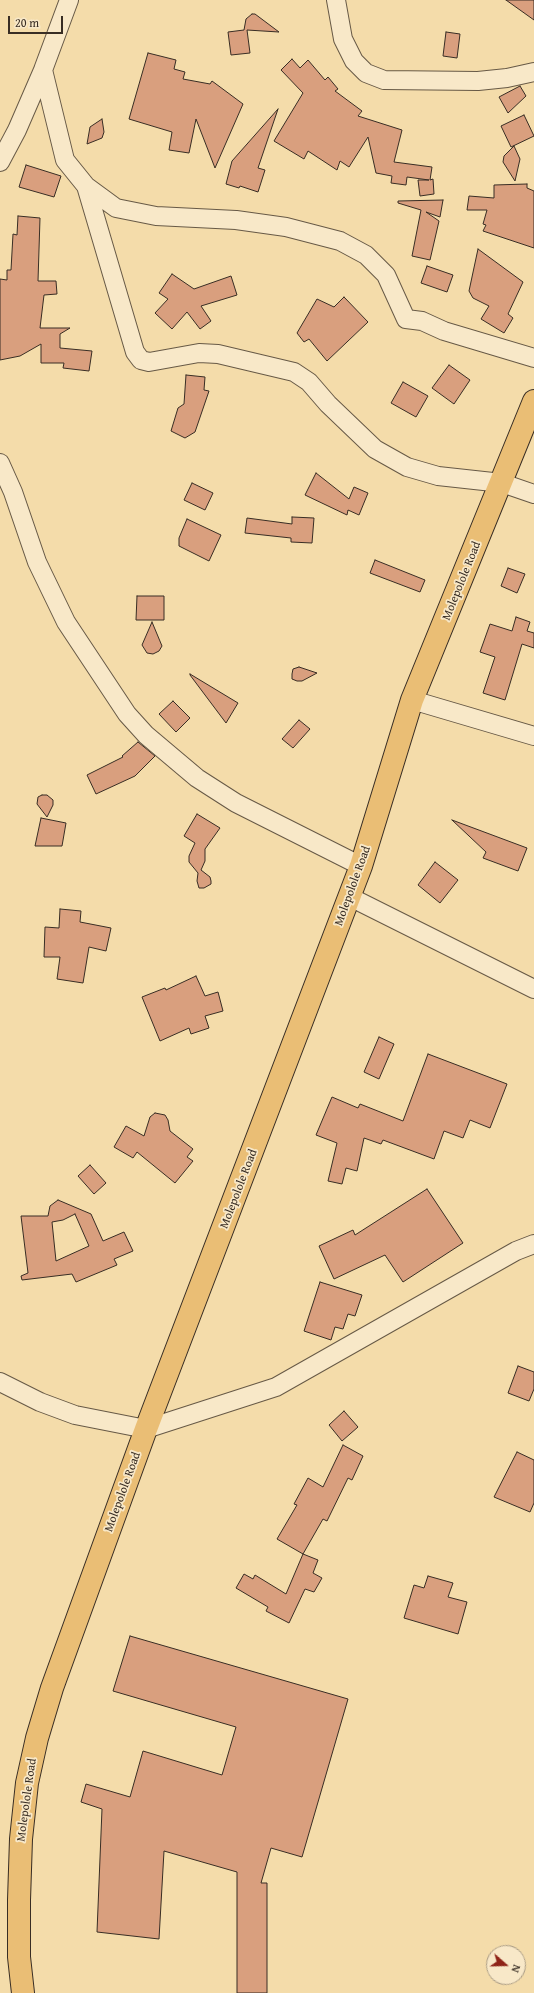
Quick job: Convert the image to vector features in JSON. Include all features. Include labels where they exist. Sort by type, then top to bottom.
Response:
[{"type":"main road","name":"Molepolole Road","points":[[23,1993],[19,1957],[21,1839],[27,1783],[36,1738],[52,1688],[146,1429],[350,897],[412,700],[502,484],[534,401]]},
{"type":"street","points":[[0,162],[17,130],[43,70],[69,0]]},
{"type":"street","points":[[336,0],[344,39],[354,61],[366,73],[384,80],[478,81],[507,78],[534,72]]},
{"type":"street","points":[[43,70],[65,160],[86,186],[116,208],[149,215],[236,220],[286,227],[340,241],[366,255],[386,275],[406,319],[422,321],[444,331],[534,358]]},
{"type":"street","points":[[86,186],[135,352],[142,360],[149,362],[199,354],[218,354],[294,372],[309,382],[328,404],[375,449],[408,467],[438,476],[502,484],[534,494]]},
{"type":"street","points":[[0,463],[13,492],[37,562],[66,622],[127,714],[146,735],[197,778],[236,803],[361,866]]},
{"type":"street","points":[[412,700],[534,736]]},
{"type":"street","points":[[350,897],[534,989]]},
{"type":"street","points":[[0,1382],[40,1402],[75,1415],[146,1429],[276,1387],[516,1251],[534,1244]]},
{"type":"building","points":[[506,0],[534,0],[534,20]]},
{"type":"building","points":[[252,14],[255,14],[279,32],[247,30],[250,53],[231,55],[228,32],[244,30],[246,19]]},
{"type":"building","points":[[446,32],[460,34],[457,58],[443,56]]},
{"type":"building","points":[[148,53],[176,60],[174,69],[185,72],[183,79],[210,84],[212,81],[243,104],[215,168],[196,119],[189,153],[169,150],[172,132],[129,119]]},
{"type":"building","points":[[292,59],[300,68],[308,60],[325,80],[328,77],[338,89],[335,91],[362,111],[358,116],[402,130],[394,162],[432,167],[430,180],[433,179],[434,194],[420,196],[418,180],[429,180],[407,177],[406,185],[391,183],[392,176],[376,173],[368,137],[349,167],[340,161],[337,170],[308,151],[304,159],[274,141],[303,93],[281,70]]},
{"type":"building","points":[[520,86],[526,96],[508,113],[499,97]]},
{"type":"building","points":[[278,109],[258,168],[265,170],[258,192],[240,186],[239,188],[226,184],[232,161]]},
{"type":"building","points":[[524,115],[534,136],[511,147],[501,126]]},
{"type":"building","points":[[102,119],[104,132],[102,138],[87,144],[90,127]]},
{"type":"building","points":[[514,146],[520,159],[515,181],[503,162],[504,156]]},
{"type":"building","points":[[26,165],[61,176],[54,197],[19,187]]},
{"type":"building","points":[[527,184],[527,188],[534,191],[534,248],[483,231],[486,225],[483,224],[487,210],[467,210],[469,196],[494,198],[494,185]]},
{"type":"building","points":[[443,200],[440,217],[426,212],[439,221],[430,260],[412,256],[421,210],[398,203],[398,201]]},
{"type":"building","points":[[18,216],[40,218],[38,281],[56,281],[57,294],[44,295],[40,328],[70,328],[60,334],[60,348],[92,351],[89,371],[63,368],[64,363],[41,363],[41,344],[20,356],[0,360],[0,279],[7,280],[7,270],[11,270],[13,234],[17,235]]},
{"type":"building","points":[[478,249],[523,282],[508,314],[513,318],[504,333],[481,319],[489,306],[473,298],[469,291]]},
{"type":"building","points":[[427,266],[453,275],[447,292],[421,283]]},
{"type":"building","points":[[172,274],[194,289],[231,276],[237,295],[201,306],[211,321],[200,329],[187,312],[172,329],[155,313],[168,299],[159,293]]},
{"type":"building","points":[[344,297],[368,322],[327,361],[309,339],[304,342],[297,333],[317,299],[334,307]]},
{"type":"building","points":[[449,365],[470,380],[454,404],[432,388]]},
{"type":"building","points":[[186,375],[205,377],[204,390],[209,391],[195,432],[185,438],[171,431],[178,408],[184,404]]},
{"type":"building","points":[[403,382],[428,396],[416,417],[391,403]]},
{"type":"building","points":[[316,473],[349,499],[354,487],[368,493],[359,515],[348,510],[347,515],[305,495]]},
{"type":"building","points":[[192,483],[213,493],[205,510],[184,500]]},
{"type":"building","points":[[292,517],[314,518],[312,543],[291,542],[291,538],[245,533],[247,518],[292,524]]},
{"type":"building","points":[[187,519],[221,535],[209,561],[179,546],[179,538]]},
{"type":"building","points":[[375,560],[425,580],[420,592],[370,573]]},
{"type":"building","points":[[508,568],[525,574],[517,593],[501,586]]},
{"type":"building","points":[[137,596],[164,596],[164,620],[136,620]]},
{"type":"building","points":[[516,617],[530,622],[527,631],[534,633],[534,648],[522,644],[505,700],[483,693],[495,657],[480,652],[490,624],[512,631]]},
{"type":"building","points":[[152,622],[162,646],[159,651],[153,654],[147,653],[142,645]]},
{"type":"building","points":[[299,667],[317,673],[302,681],[297,681],[292,679],[292,674],[293,669]]},
{"type":"building","points":[[190,675],[238,703],[226,723]]},
{"type":"building","points":[[173,701],[190,718],[176,732],[159,714]]},
{"type":"building","points":[[299,720],[310,729],[293,748],[282,739]]},
{"type":"building","points":[[138,742],[155,756],[135,776],[96,794],[87,775],[123,757],[122,756]]},
{"type":"building","points":[[47,795],[53,800],[53,805],[47,817],[37,804],[38,797]]},
{"type":"building","points":[[197,814],[220,828],[205,849],[205,861],[201,870],[210,877],[211,884],[204,888],[199,888],[197,881],[198,873],[189,862],[189,856],[195,843],[184,836]]},
{"type":"building","points":[[41,818],[66,823],[62,846],[35,846]]},
{"type":"building","points":[[452,820],[527,848],[518,871],[483,858],[486,852]]},
{"type":"building","points":[[435,862],[458,880],[440,903],[418,885]]},
{"type":"building","points":[[60,909],[81,911],[80,922],[111,928],[106,951],[89,947],[83,983],[57,979],[60,957],[44,957],[45,927],[59,928]]},
{"type":"building","points":[[196,976],[205,996],[218,992],[223,1011],[205,1016],[209,1028],[191,1034],[189,1028],[160,1041],[142,997],[165,988],[166,990]]},
{"type":"building","points":[[379,1037],[394,1044],[379,1079],[364,1072]]},
{"type":"building","points":[[428,1054],[507,1084],[490,1128],[470,1120],[463,1138],[444,1131],[434,1159],[383,1140],[381,1144],[364,1138],[357,1171],[346,1168],[342,1184],[328,1181],[337,1143],[316,1135],[332,1097],[358,1108],[360,1104],[403,1121]]},
{"type":"building","points":[[155,1113],[165,1115],[168,1120],[170,1131],[193,1149],[187,1157],[193,1161],[175,1183],[137,1152],[133,1158],[114,1147],[126,1126],[144,1136],[150,1117]]},
{"type":"building","points":[[90,1165],[106,1183],[94,1194],[78,1176]]},
{"type":"building","points":[[427,1189],[463,1243],[403,1282],[385,1255],[334,1279],[319,1246],[353,1230],[355,1235]]},
{"type":"building","points":[[58,1200],[91,1214],[103,1241],[124,1232],[133,1251],[114,1259],[117,1265],[76,1282],[72,1274],[22,1280],[21,1276],[28,1273],[21,1216],[48,1216],[50,1206]],"holes":[[[75,1214],[89,1246],[56,1261],[52,1222],[63,1220]]]},
{"type":"building","points":[[320,1282],[362,1295],[355,1316],[348,1314],[343,1329],[335,1327],[331,1340],[304,1331]]},
{"type":"building","points":[[518,1366],[534,1372],[534,1389],[529,1401],[508,1393]]},
{"type":"building","points":[[344,1411],[358,1427],[342,1441],[329,1425]]},
{"type":"building","points":[[343,1445],[363,1456],[352,1480],[348,1478],[327,1521],[323,1519],[303,1554],[277,1539],[297,1505],[294,1504],[308,1478],[323,1487]]},
{"type":"building","points":[[517,1452],[534,1460],[534,1503],[530,1512],[494,1497]]},
{"type":"building","points":[[303,1554],[318,1560],[313,1573],[322,1578],[314,1592],[305,1589],[289,1623],[266,1611],[268,1607],[236,1588],[244,1574],[253,1579],[255,1575],[286,1594]]},
{"type":"building","points":[[428,1576],[453,1583],[448,1597],[467,1602],[458,1634],[404,1618],[414,1585],[424,1588]]},
{"type":"building","points":[[130,1636],[348,1699],[302,1857],[271,1848],[261,1883],[267,1883],[267,1993],[237,1993],[237,1872],[164,1851],[159,1939],[97,1932],[102,1809],[81,1802],[86,1784],[130,1797],[143,1751],[222,1775],[236,1727],[113,1691]]}]
